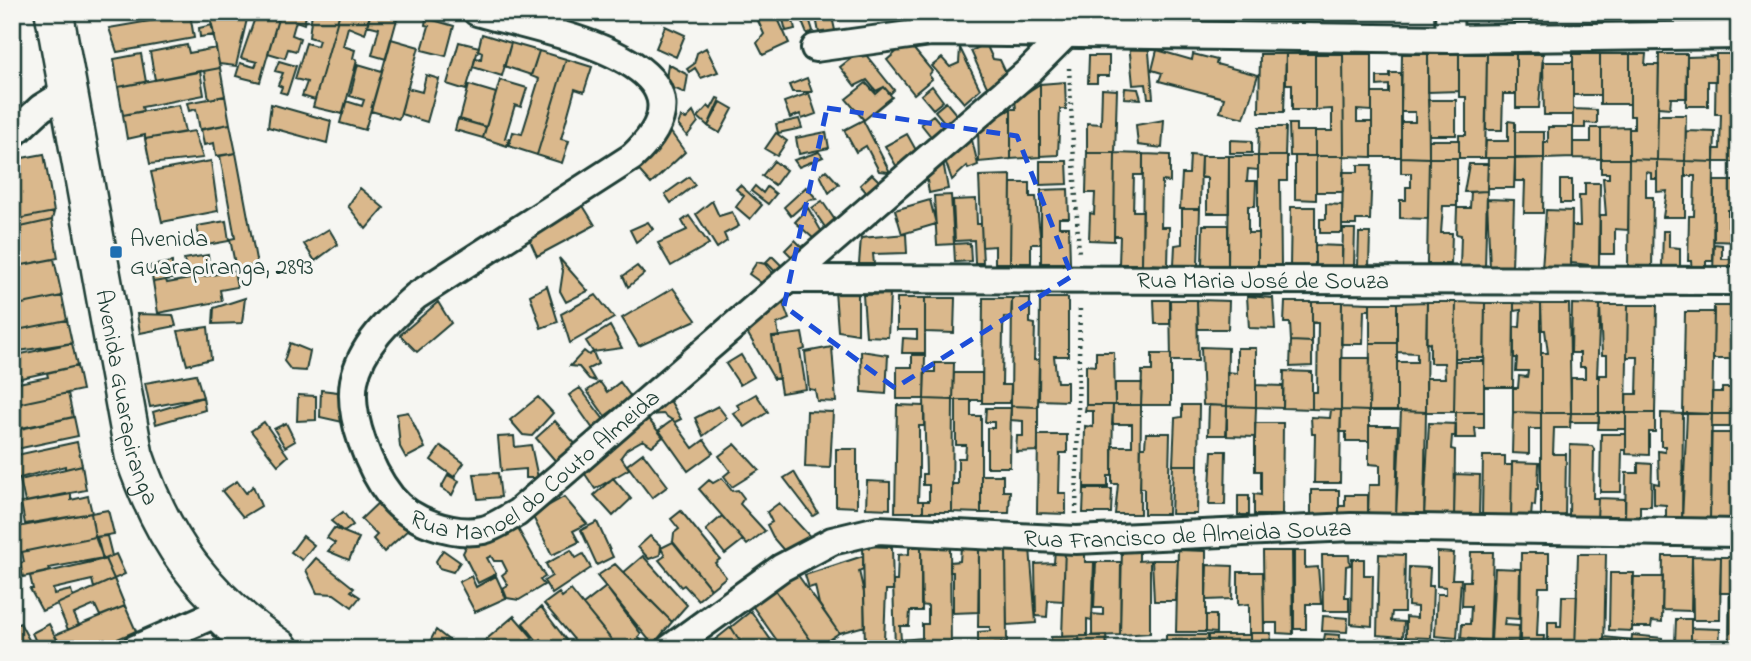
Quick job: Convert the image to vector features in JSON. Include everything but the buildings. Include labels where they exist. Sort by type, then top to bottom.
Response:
[{"type":"main road","name":"Avenida Guarapiranga","points":[[54,12],[134,455],[149,501],[176,551],[217,614],[280,649]]},
{"type":"street","name":"Rua Manoel do Couto Almeida","points":[[477,12],[620,56],[643,69],[661,92],[664,113],[653,138],[632,158],[446,277],[384,324],[366,352],[354,380],[353,413],[365,449],[391,498],[419,519],[452,530],[484,530],[517,513],[1029,71],[1067,33]]},
{"type":"street","points":[[1449,12],[1450,39]]},
{"type":"street","points":[[815,48],[930,32],[1450,39],[1739,35]]},
{"type":"street","points":[[12,135],[41,108],[67,92]]},
{"type":"street","name":"Rua Maria José de Souza","points":[[789,279],[1739,281]]},
{"type":"street","name":"Rua Francisco de Almeida Souza","points":[[668,649],[781,568],[832,541],[878,530],[1076,540],[1351,527],[1739,533]]},
{"type":"street","points":[[135,649],[217,614]]},
{"type":"lane","points":[[217,614],[239,649]]},
{"type":"highlighted area","points":[[827,108],[1017,136],[1072,276],[895,388],[784,306]]},
{"type":"place","name":"Avenida Guarapiranga, 2893","points":[[116,252]]}]
